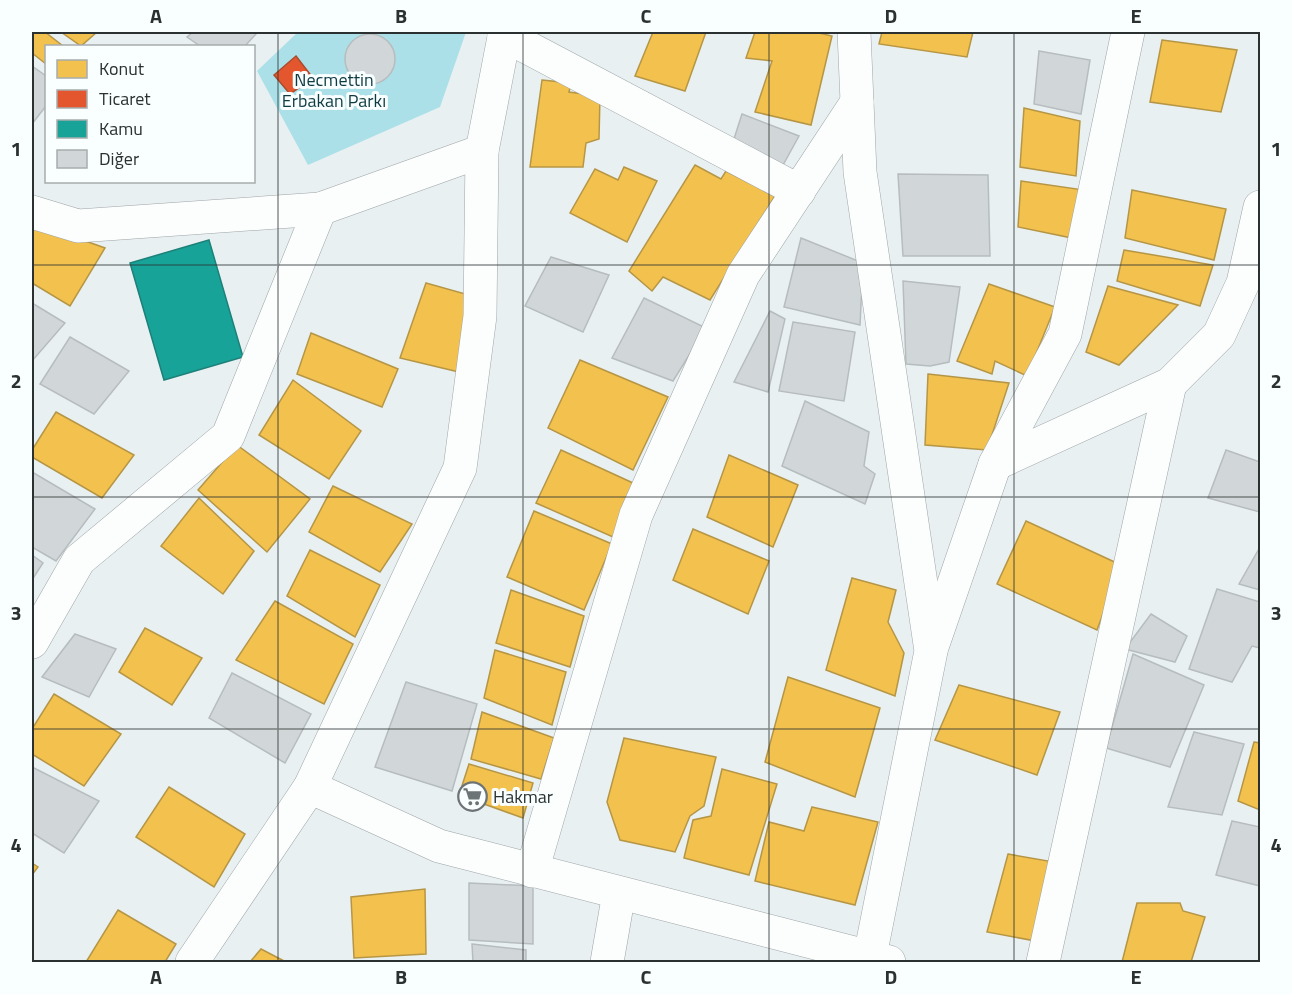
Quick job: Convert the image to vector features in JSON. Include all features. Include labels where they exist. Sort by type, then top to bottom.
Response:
[{"type":"street","points":[[854,32],[860,172],[931,651]]},
{"type":"street","points":[[310,787],[439,846],[619,893],[794,950],[880,959],[931,651],[995,464],[1065,334],[1128,32]]},
{"type":"street","points":[[192,963],[310,787],[460,468],[480,316],[482,151],[505,33],[799,191]]},
{"type":"street","points":[[532,871],[636,515],[743,275],[857,102]]},
{"type":"street","points":[[32,212],[78,226],[320,209],[482,151]]},
{"type":"street","points":[[995,464],[1170,384],[1219,335],[1243,283],[1260,207]]},
{"type":"street","points":[[32,642],[79,560],[228,436],[320,209]]},
{"type":"street","points":[[1043,963],[1170,384]]},
{"type":"street","points":[[607,963],[619,893]]},
{"type":"green space","name":"Necmettin Erbakan Parkı","points":[[298,32],[466,32],[440,107],[308,165],[257,71]]},
{"type":"building: Konut","points":[[32,32],[45,32],[62,45],[45,45],[45,63],[32,53]]},
{"type":"building: Konut","points":[[61,32],[97,32],[80,45]]},
{"type":"building: Konut","points":[[653,32],[706,32],[685,91],[635,76]]},
{"type":"building: Konut","points":[[755,32],[815,32],[832,36],[811,125],[755,112],[772,61],[746,58]]},
{"type":"building: Konut","points":[[882,32],[973,32],[967,57],[879,44]]},
{"type":"building: Konut","points":[[1162,40],[1237,50],[1221,112],[1150,102]]},
{"type":"building: Konut","points":[[542,80],[571,83],[569,92],[600,96],[599,139],[586,143],[583,167],[530,167]]},
{"type":"building: Konut","points":[[1024,108],[1080,121],[1076,176],[1020,167]]},
{"type":"building: Konut","points":[[695,165],[721,179],[726,171],[775,196],[710,300],[663,277],[652,291],[629,271]]},
{"type":"building: Konut","points":[[624,167],[657,181],[627,242],[570,213],[595,169],[618,180]]},
{"type":"building: Konut","points":[[1021,181],[1084,190],[1072,238],[1018,227]]},
{"type":"building: Konut","points":[[1132,190],[1226,209],[1214,260],[1125,238]]},
{"type":"building: Konut","points":[[32,222],[105,248],[70,306],[32,283]]},
{"type":"building: Konut","points":[[1124,250],[1213,265],[1200,306],[1117,281]]},
{"type":"building: Konut","points":[[426,283],[469,295],[459,372],[400,358]]},
{"type":"building: Konut","points":[[989,284],[1055,307],[1027,376],[995,361],[992,374],[957,361]]},
{"type":"building: Konut","points":[[1108,286],[1178,305],[1119,365],[1086,352]]},
{"type":"building: Konut","points":[[311,333],[398,369],[382,407],[297,374]]},
{"type":"building: Konut","points":[[580,360],[668,397],[633,470],[548,428]]},
{"type":"building: Konut","points":[[928,374],[1009,383],[987,450],[925,445]]},
{"type":"building: Konut","points":[[293,380],[361,431],[329,479],[259,435]]},
{"type":"building: Konut","points":[[56,412],[134,455],[102,498],[32,457],[32,450]]},
{"type":"building: Konut","points":[[237,445],[310,499],[267,552],[198,490]]},
{"type":"building: Konut","points":[[561,450],[633,483],[613,537],[536,503]]},
{"type":"building: Konut","points":[[729,455],[798,485],[773,547],[707,517]]},
{"type":"building: Konut","points":[[333,486],[412,524],[380,572],[309,532]]},
{"type":"building: Konut","points":[[199,498],[254,551],[223,594],[161,546]]},
{"type":"building: Konut","points":[[534,511],[612,544],[584,610],[507,577]]},
{"type":"building: Konut","points":[[1026,521],[1121,565],[1097,630],[997,584]]},
{"type":"building: Konut","points":[[693,529],[769,561],[748,614],[673,580]]},
{"type":"building: Konut","points":[[310,550],[380,585],[355,637],[287,596]]},
{"type":"building: Konut","points":[[852,578],[896,590],[888,622],[904,653],[895,696],[826,670]]},
{"type":"building: Konut","points":[[511,590],[584,616],[570,667],[496,643]]},
{"type":"building: Konut","points":[[275,601],[353,644],[324,704],[236,660]]},
{"type":"building: Konut","points":[[145,628],[202,658],[172,705],[119,672]]},
{"type":"building: Konut","points":[[495,650],[566,672],[552,725],[484,698]]},
{"type":"building: Konut","points":[[788,677],[880,708],[855,797],[765,762]]},
{"type":"building: Konut","points":[[959,685],[1060,712],[1037,775],[935,740]]},
{"type":"building: Konut","points":[[54,694],[121,734],[84,786],[32,754],[32,729]]},
{"type":"building: Konut","points":[[482,712],[554,738],[541,779],[471,759]]},
{"type":"building: Konut","points":[[624,738],[716,757],[704,806],[690,816],[675,852],[620,840],[607,802]]},
{"type":"building: Konut","points":[[1254,742],[1260,743],[1260,810],[1238,801]]},
{"type":"building: Konut","points":[[469,764],[533,783],[523,818],[459,795]]},
{"type":"building: Konut","points":[[722,769],[777,784],[749,875],[684,858],[693,820],[711,816]]},
{"type":"building: Konut","points":[[169,787],[245,834],[214,887],[136,837]]},
{"type":"building: Konut","points":[[812,807],[878,822],[855,905],[755,881],[769,822],[804,831]]},
{"type":"building: Konut","points":[[1008,854],[1054,862],[1041,942],[987,932]]},
{"type":"building: Konut","points":[[32,863],[38,867],[32,875]]},
{"type":"building: Konut","points":[[425,889],[426,954],[354,958],[351,897]]},
{"type":"building: Konut","points":[[1137,903],[1180,903],[1183,911],[1205,917],[1191,962],[1122,962]]},
{"type":"building: Konut","points":[[118,910],[176,944],[165,962],[86,962]]},
{"type":"building: Konut","points":[[261,949],[286,962],[250,962]]},
{"type":"building: Ticaret","points":[[296,56],[313,78],[290,94],[274,75]]},
{"type":"building: Kamu","points":[[209,240],[243,357],[164,380],[130,263]]},
{"type":"building: Diğer","points":[[193,32],[252,32],[256,34],[246,45],[199,45],[187,37]]},
{"type":"building: Diğer","points":[[365,34],[375,34],[388,41],[395,54],[395,64],[388,77],[375,84],[365,84],[356,80],[349,73],[345,64],[345,54],[349,45],[356,38]]},
{"type":"building: Diğer","points":[[1039,51],[1090,60],[1081,114],[1034,104]]},
{"type":"building: Diğer","points":[[32,66],[45,75],[45,107],[32,124]]},
{"type":"building: Diğer","points":[[742,114],[799,136],[783,165],[732,145]]},
{"type":"building: Diğer","points":[[898,174],[988,175],[990,256],[903,256]]},
{"type":"building: Diğer","points":[[801,238],[863,263],[860,325],[784,307]]},
{"type":"building: Diğer","points":[[551,257],[609,275],[583,332],[525,306]]},
{"type":"building: Diğer","points":[[903,281],[960,287],[949,362],[930,366],[906,364]]},
{"type":"building: Diğer","points":[[644,298],[706,328],[673,381],[612,358]]},
{"type":"building: Diğer","points":[[32,303],[65,323],[32,361]]},
{"type":"building: Diğer","points":[[770,311],[785,319],[768,392],[734,382]]},
{"type":"building: Diğer","points":[[793,322],[855,332],[844,401],[779,391]]},
{"type":"building: Diğer","points":[[70,337],[129,371],[94,414],[40,384]]},
{"type":"building: Diğer","points":[[805,401],[869,432],[864,466],[875,474],[865,504],[782,466]]},
{"type":"building: Diğer","points":[[1226,450],[1260,462],[1260,512],[1208,498]]},
{"type":"building: Diğer","points":[[32,472],[95,509],[56,561],[32,547]]},
{"type":"building: Diğer","points":[[1260,547],[1260,590],[1239,584]]},
{"type":"building: Diğer","points":[[32,555],[43,563],[32,580]]},
{"type":"building: Diğer","points":[[1217,589],[1260,602],[1260,648],[1252,646],[1232,682],[1189,669]]},
{"type":"building: Diğer","points":[[1151,614],[1187,636],[1175,662],[1125,649]]},
{"type":"building: Diğer","points":[[75,634],[116,649],[89,697],[42,677]]},
{"type":"building: Diğer","points":[[1133,654],[1204,685],[1170,767],[1106,748]]},
{"type":"building: Diğer","points":[[232,673],[311,714],[285,763],[209,718]]},
{"type":"building: Diğer","points":[[406,682],[477,704],[452,791],[375,767]]},
{"type":"building: Diğer","points":[[1194,732],[1244,744],[1222,815],[1168,807]]},
{"type":"building: Diğer","points":[[32,767],[99,801],[64,853],[32,833]]},
{"type":"building: Diğer","points":[[1232,821],[1260,827],[1260,886],[1216,875]]},
{"type":"building: Diğer","points":[[469,883],[533,886],[533,944],[469,940]]},
{"type":"building: Diğer","points":[[472,944],[526,950],[526,962],[473,962]]},
{"type":"place","name":"Hakmar","points":[[472,797]]}]
